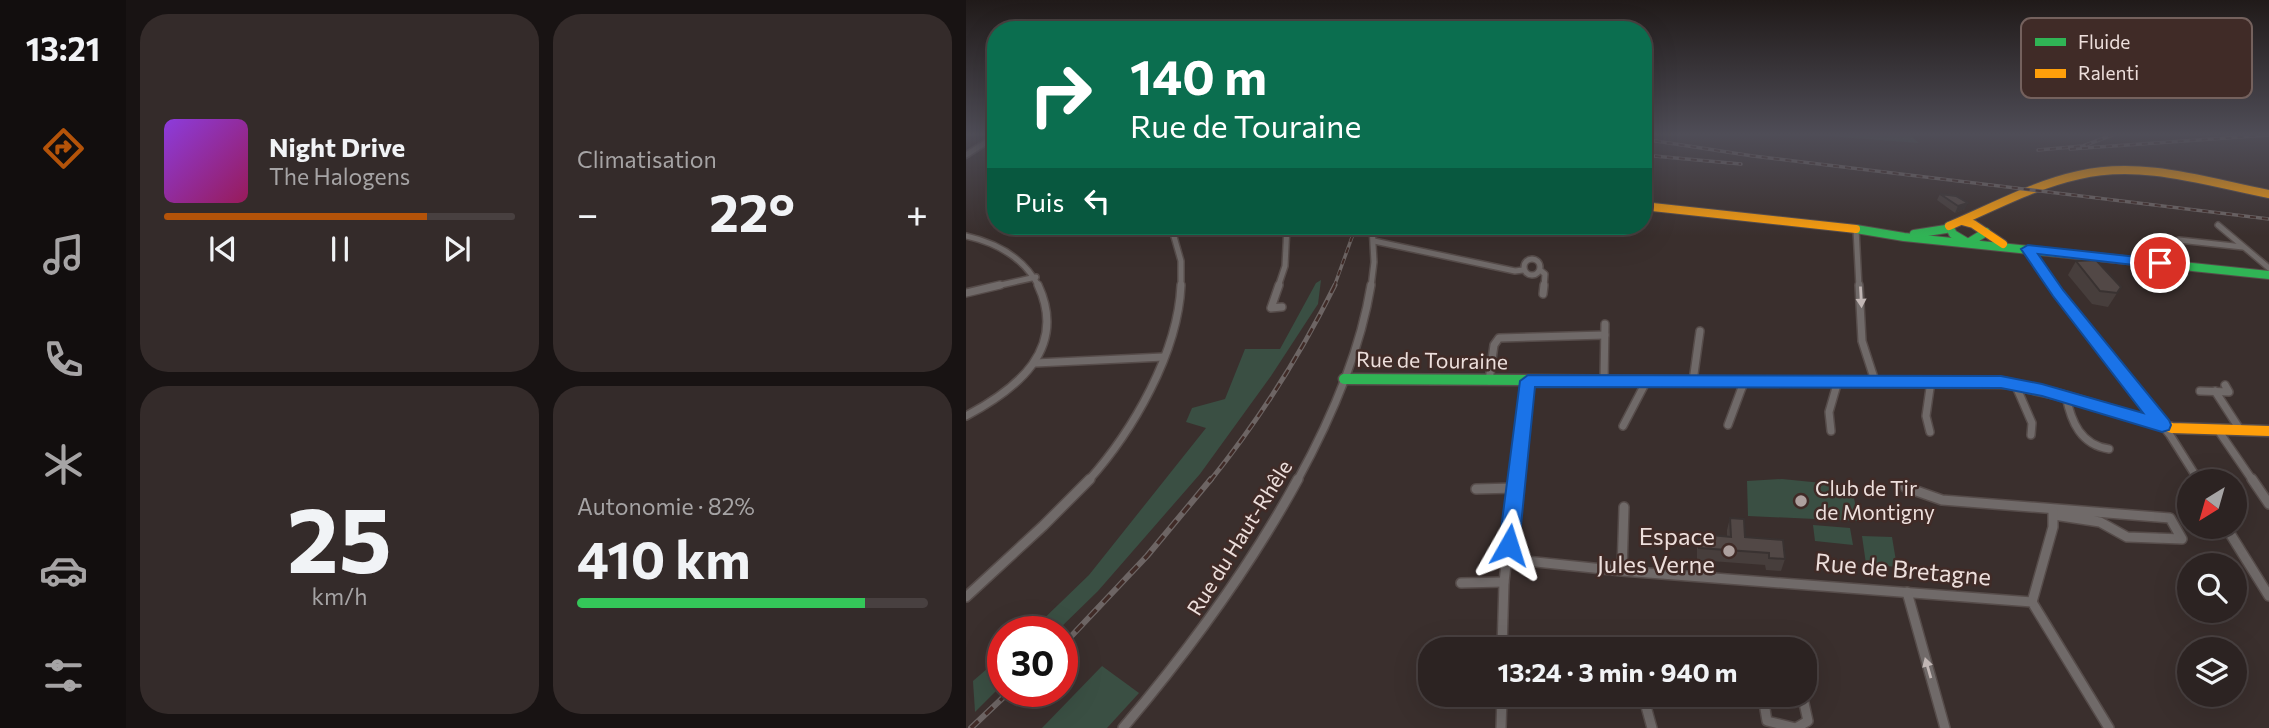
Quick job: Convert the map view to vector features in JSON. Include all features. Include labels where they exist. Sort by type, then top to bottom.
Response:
[{"type":"main road","points":[[1882,234],[1922,233],[1946,229],[2049,187],[2097,172],[2135,172],[2269,194]]},
{"type":"main road","points":[[1652,207],[2269,275]]},
{"type":"main road","points":[[1984,230],[1978,219],[1998,207]]},
{"type":"main road","points":[[1956,223],[1953,234],[1968,243]]},
{"type":"main road","points":[[1856,229],[1912,230],[1956,223],[1973,224],[2018,248]]},
{"type":"main road","points":[[1968,243],[1984,230]]},
{"type":"main road","name":"Rue de Touraine","points":[[1344,379],[2014,384],[2066,396],[2178,429],[2269,431]]},
{"type":"street","points":[[2218,225],[2269,268]]},
{"type":"street","points":[[1856,229],[1862,341],[1875,382]]},
{"type":"street","points":[[966,597],[1068,502],[1112,452],[1138,413],[1179,318],[1182,284],[1180,258],[1174,235]]},
{"type":"street","points":[[1282,307],[1271,307],[1284,266],[1286,235]]},
{"type":"street","name":"Rue du Haut-Rhêle","points":[[1123,728],[1197,639],[1235,586],[1301,477],[1344,379],[1363,325],[1374,268],[1373,235]]},
{"type":"street","points":[[966,236],[1005,248],[1035,276],[1042,291],[1046,320],[1043,342],[1035,363],[1003,393],[966,416]]},
{"type":"street","points":[[2179,240],[2243,247]]},
{"type":"street","points":[[1374,241],[1515,271],[1523,270],[1533,274],[1541,270]]},
{"type":"street","points":[[2018,248],[2058,293],[2162,425],[2191,469]]},
{"type":"street","points":[[1523,270],[1524,265],[1534,261],[1541,265],[1545,274],[1543,294]]},
{"type":"street","points":[[966,293],[1035,276]]},
{"type":"street","points":[[1604,381],[1605,324]]},
{"type":"street","points":[[1693,381],[1700,331]]},
{"type":"street","points":[[1489,381],[1494,345],[1499,338],[1605,335]]},
{"type":"street","points":[[1035,363],[1164,357]]},
{"type":"street","points":[[1503,637],[1504,582],[1528,381]]},
{"type":"street","points":[[1623,426],[1646,382]]},
{"type":"street","points":[[1728,425],[1744,382]]},
{"type":"street","points":[[1831,431],[1829,412],[1838,382]]},
{"type":"street","points":[[1930,432],[1924,412],[1931,382]]},
{"type":"street","points":[[2014,384],[2032,423],[2031,435]]},
{"type":"street","points":[[2200,391],[2229,392],[2225,385]]},
{"type":"street","points":[[2215,391],[2241,430]]},
{"type":"street","points":[[2066,396],[2067,407],[2081,432],[2093,445],[2109,449]]},
{"type":"street","points":[[2218,430],[2269,504]]},
{"type":"street","points":[[1905,486],[1942,500],[2054,512],[2170,518],[2182,539],[2127,537],[2100,522],[2054,512]]},
{"type":"street","points":[[1476,489],[1515,488]]},
{"type":"street","points":[[1622,570],[1624,507]]},
{"type":"street","points":[[2054,512],[2032,601],[2109,728]]},
{"type":"street","points":[[2092,512],[2100,522]]},
{"type":"street","points":[[2234,539],[2269,596]]},
{"type":"street","name":"Rue de Bretagne","points":[[1508,559],[2032,601]]},
{"type":"street","points":[[1461,583],[1504,582]]},
{"type":"street","points":[[1906,592],[1945,728]]},
{"type":"street","points":[[1763,697],[1791,698],[1804,703],[1808,721],[1796,728],[1767,721],[1763,697]]},
{"type":"street","points":[[1501,728],[1502,707]]},
{"type":"street","points":[[1646,707],[1652,728]]},
{"type":"green space","points":[[1321,280],[1318,304],[1271,376],[1200,474],[1098,591],[1072,616],[1047,616],[1089,575],[1206,428],[1186,422],[1192,408],[1225,399],[1245,349],[1280,349],[1316,283]]},
{"type":"green space","name":"Club de Tir de Montigny","points":[[1782,479],[1852,486],[1858,521],[1748,516],[1747,481]]},
{"type":"green space","points":[[1813,525],[1850,528],[1853,545],[1815,541]]},
{"type":"green space","points":[[1862,536],[1892,537],[1897,567],[1866,564]]},
{"type":"green space","points":[[1102,666],[1139,693],[1107,728],[1042,728],[1062,707],[1078,707],[1078,691]]},
{"type":"green space","points":[[987,669],[987,700],[975,712],[973,681]]},
{"type":"building","points":[[1940,194],[1956,196],[1968,203],[1958,206]]},
{"type":"building","points":[[2096,260],[2121,287],[2117,293],[2100,291],[2076,261]]},
{"type":"building","points":[[1730,518],[1744,519],[1745,537],[1783,540],[1785,559],[1769,558],[1769,553],[1699,548],[1699,534],[1731,537]]},
{"type":"railway","points":[[1851,168],[2269,219]]},
{"type":"railway","points":[[1334,287],[1353,235]]},
{"type":"railway","points":[[1210,481],[1278,387],[1334,287]]},
{"type":"railway","points":[[1078,629],[1147,556],[1211,479]]},
{"type":"railway","points":[[971,728],[993,707]]},
{"type":"traffic: fast","points":[[1914,234],[1946,229],[1949,226],[1953,234],[1968,243],[1986,232]]},
{"type":"traffic: fast","points":[[1856,229],[1904,237],[2269,275]]},
{"type":"traffic: fast","points":[[1344,379],[2006,383]]},
{"type":"traffic: slow","points":[[1949,226],[2061,179],[2100,171],[2142,170],[2269,194]]},
{"type":"traffic: slow","points":[[1652,207],[1856,229]]},
{"type":"traffic: slow","points":[[1962,221],[1973,224],[2003,244]]},
{"type":"traffic: slow","points":[[2006,383],[2056,394],[2172,428],[2269,431]]},
{"type":"place","name":"Club de Tir de Montigny","points":[[1801,501]]},
{"type":"place","name":"Espace Jules Verne","points":[[1729,551]]},
{"type":"route","points":[[1509,545],[1528,381],[1987,381],[2029,386],[2162,425],[2058,293],[2028,249],[2160,263]]}]
